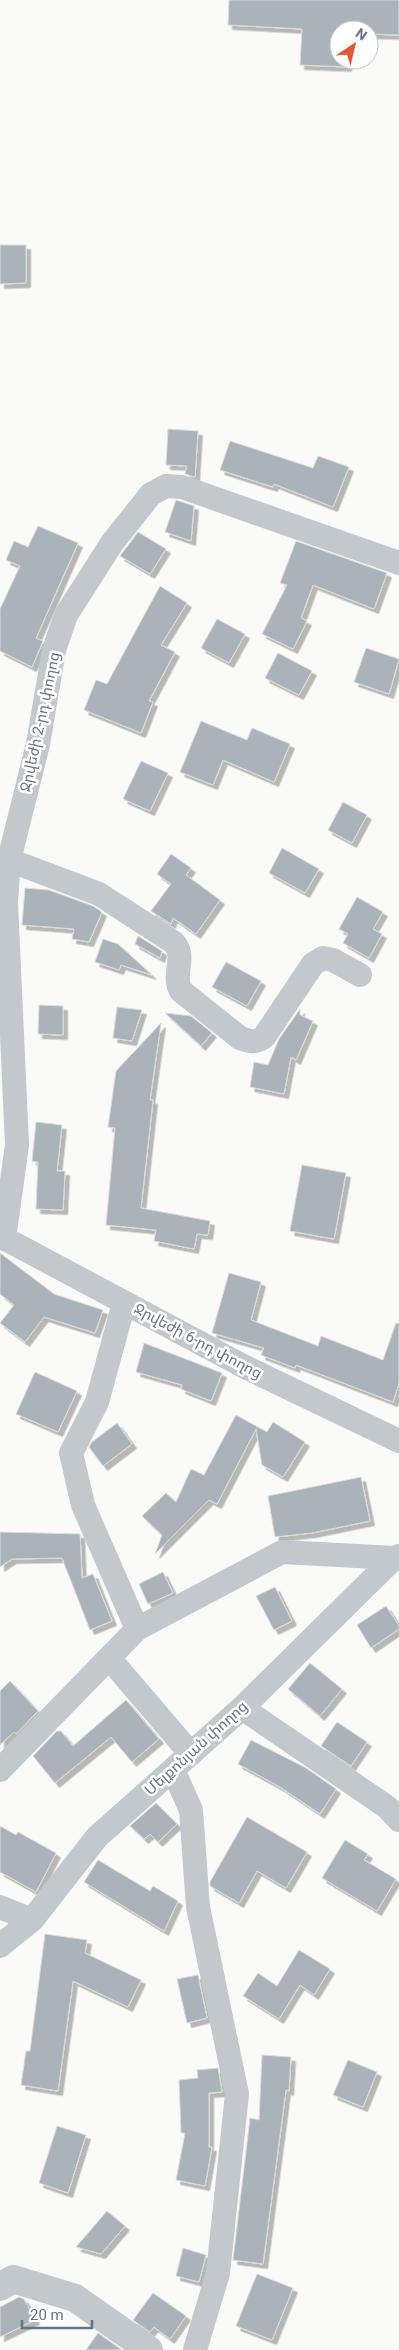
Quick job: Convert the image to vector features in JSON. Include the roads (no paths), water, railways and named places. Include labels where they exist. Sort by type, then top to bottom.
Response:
[{"type":"street","name":"Ջրվեժի 2-րդ փողոց","points":[[2,1238],[17,1145],[6,902],[9,860],[38,744],[54,650],[66,615],[112,543],[152,494],[166,486],[182,487],[399,564]]},
{"type":"street","points":[[9,860],[99,894],[173,942],[178,947],[180,954],[177,981],[181,991],[240,1038],[248,1042],[258,1042],[264,1037],[313,964],[323,958],[333,960],[360,975]]},
{"type":"street","name":"Ջրվեժի 6-րդ փողոց","points":[[2,1238],[245,1367],[399,1441]]},
{"type":"street","points":[[124,1303],[98,1402],[71,1453],[83,1505],[137,1629]]},
{"type":"street","points":[[0,1770],[137,1629],[282,1552],[396,1557]]},
{"type":"street","name":"Մելքոնյան փողոց","points":[[0,1946],[32,1920],[97,1837],[242,1708],[396,1557]]},
{"type":"street","points":[[109,1658],[182,1762],[191,1810],[198,1907],[237,2094],[218,2273],[195,2350]]},
{"type":"street","points":[[242,1708],[387,1807],[399,1820]]},
{"type":"street","points":[[0,1907],[32,1920]]},
{"type":"street","points":[[0,2288],[13,2279],[75,2298],[149,2350]]}]
